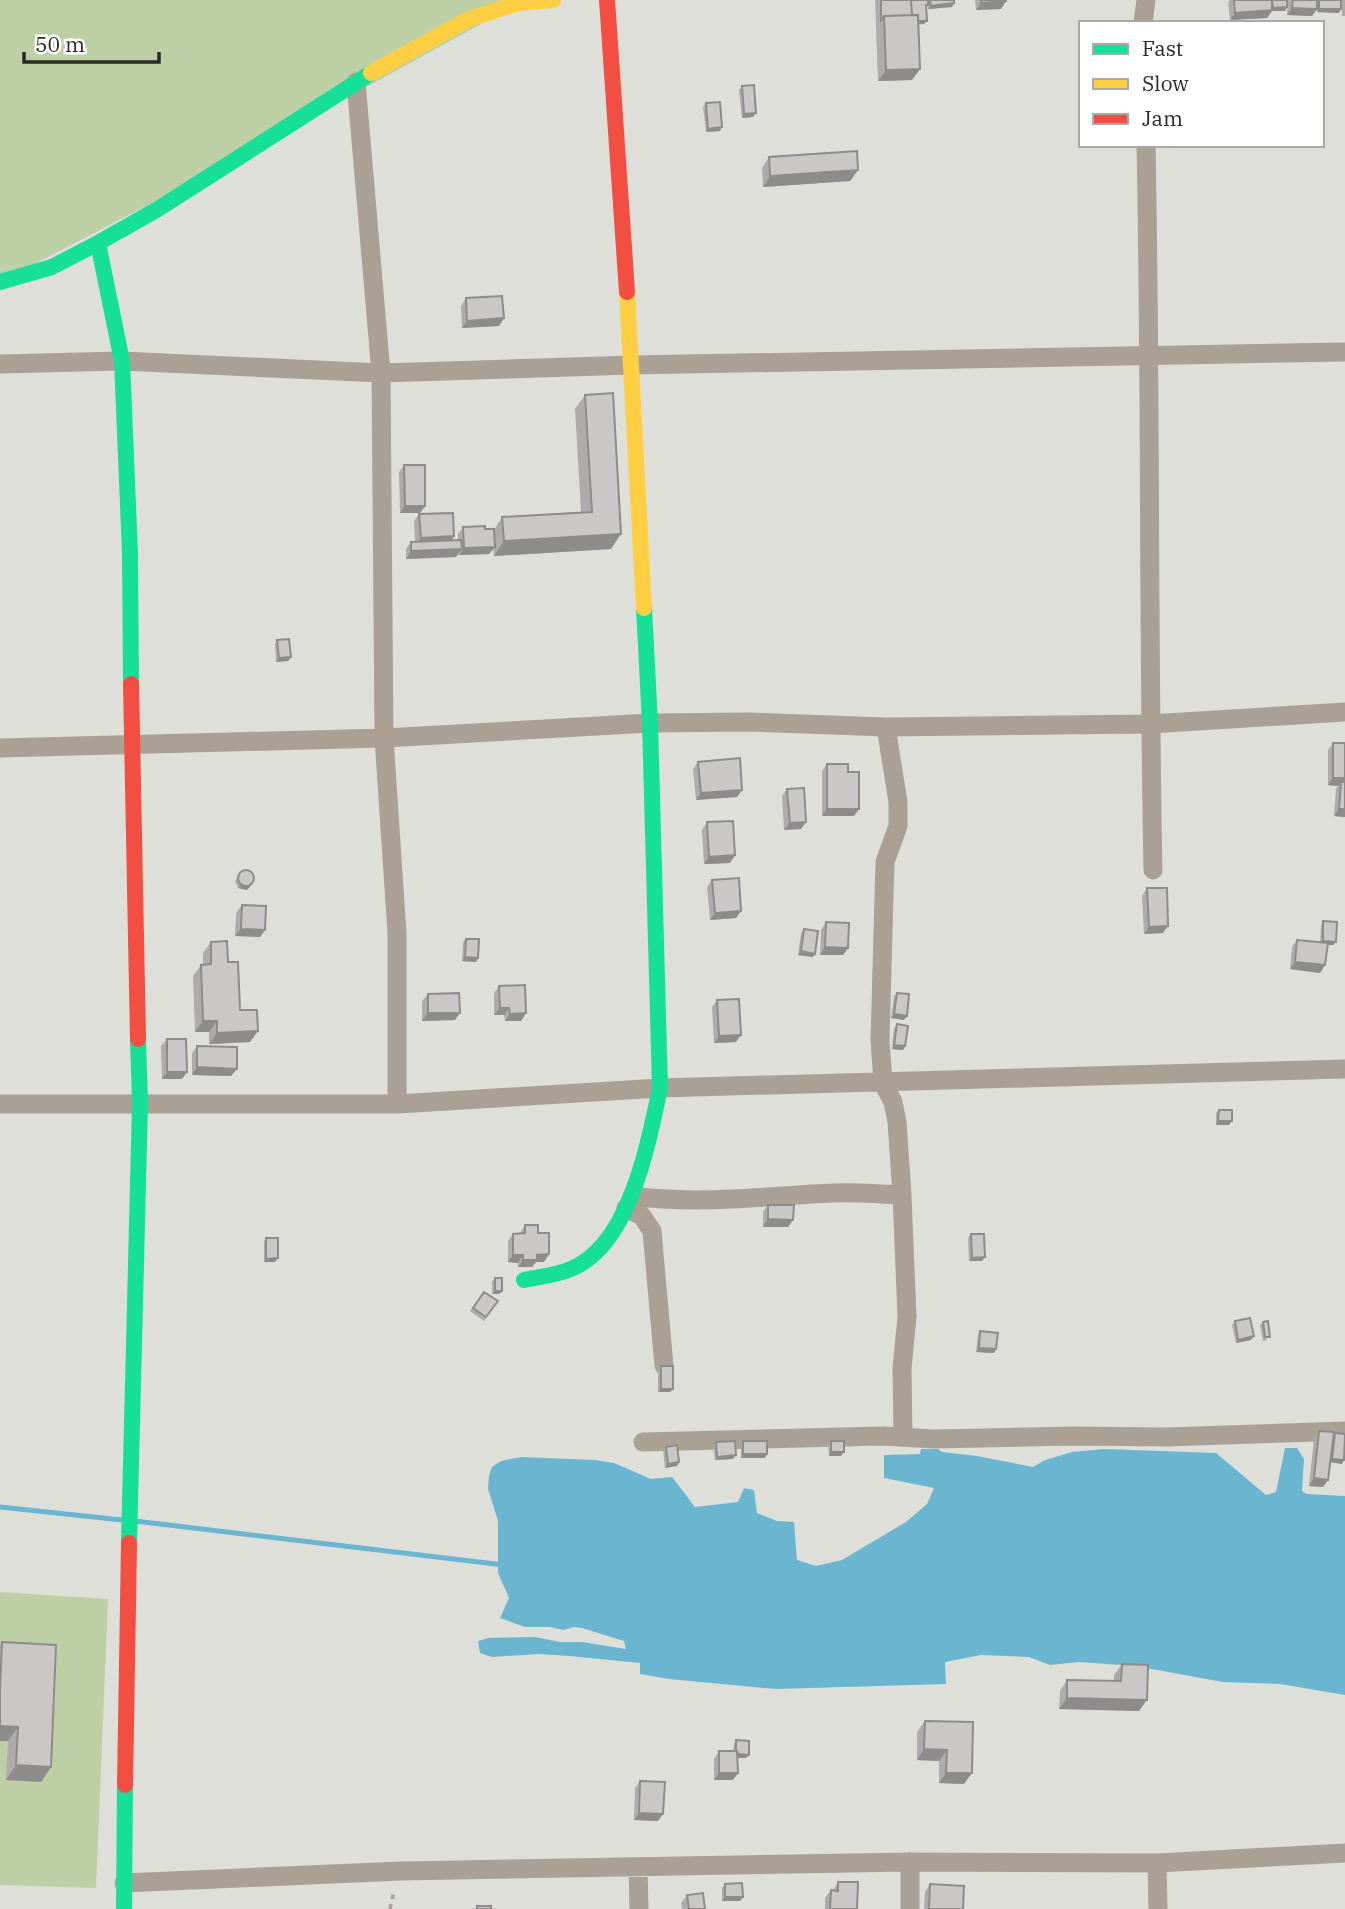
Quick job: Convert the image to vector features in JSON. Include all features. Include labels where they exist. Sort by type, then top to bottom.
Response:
[{"type":"street","points":[[0,282],[52,267],[98,243],[158,209],[356,82],[469,19],[519,4],[552,0]]},
{"type":"street","points":[[524,1280],[572,1269],[606,1244],[629,1202],[648,1146],[660,1088],[650,723],[632,365],[607,0]]},
{"type":"street","points":[[1143,21],[1146,0]]},
{"type":"street","points":[[356,82],[382,373],[384,738],[397,933],[397,1104]]},
{"type":"street","points":[[1146,147],[1153,870]]},
{"type":"street","points":[[98,243],[122,361],[130,553],[131,746],[140,1102],[128,1578],[124,1909]]},
{"type":"street","points":[[0,364],[122,361],[382,373],[632,365],[1345,352]]},
{"type":"street","points":[[0,748],[384,738],[650,723],[748,722],[886,727],[1150,724],[1345,712]]},
{"type":"street","points":[[886,727],[898,802],[898,826],[885,862],[880,1040],[883,1083],[893,1102],[897,1122],[902,1195],[907,1317],[902,1368],[903,1437]]},
{"type":"street","points":[[0,1104],[397,1104],[660,1088],[1345,1069]]},
{"type":"street","points":[[629,1202],[835,1193],[902,1195]]},
{"type":"street","points":[[629,1202],[652,1231],[664,1366]]},
{"type":"street","points":[[643,1443],[870,1436],[934,1439],[1165,1437],[1345,1431]]},
{"type":"street","points":[[124,1883],[387,1872],[638,1867],[1157,1863],[1345,1853]]},
{"type":"street","points":[[910,1863],[910,1909]]},
{"type":"street","points":[[1157,1863],[1158,1909]]},
{"type":"street","points":[[638,1867],[639,1909]]},
{"type":"green space","points":[[0,0],[553,0],[519,3],[225,165],[0,282]]},
{"type":"green space","points":[[0,1592],[108,1599],[96,1888],[0,1885]]},
{"type":"water","points":[[1285,1448],[1297,1448],[1304,1459],[1302,1491],[1307,1494],[1345,1496],[1345,1695],[1280,1684],[1223,1682],[1135,1666],[1079,1662],[1050,1665],[1029,1657],[981,1655],[945,1662],[946,1684],[776,1689],[640,1674],[640,1663],[539,1654],[492,1657],[480,1653],[478,1641],[488,1638],[535,1637],[626,1649],[624,1641],[582,1628],[563,1630],[525,1627],[500,1618],[509,1598],[498,1573],[498,1521],[488,1489],[492,1467],[501,1461],[521,1457],[614,1463],[651,1479],[672,1477],[695,1507],[738,1502],[744,1488],[754,1490],[757,1513],[777,1521],[794,1522],[797,1560],[816,1566],[842,1560],[906,1522],[927,1504],[934,1488],[884,1478],[884,1455],[920,1454],[921,1449],[938,1449],[942,1452],[1033,1467],[1045,1460],[1072,1452],[1104,1449],[1216,1453],[1266,1495],[1276,1492]]},
{"type":"building","points":[[881,0],[911,0],[912,15],[884,16],[881,20]]},
{"type":"building","points":[[911,0],[928,0],[927,21],[918,21],[918,15],[912,15]]},
{"type":"building","points":[[930,0],[954,0],[954,3],[931,6]]},
{"type":"building","points":[[981,0],[1006,0],[1006,1],[981,3]]},
{"type":"building","points":[[1234,0],[1272,0],[1272,10],[1235,13]]},
{"type":"building","points":[[1272,0],[1287,0],[1287,7],[1273,8]]},
{"type":"building","points":[[1293,0],[1317,0],[1317,9],[1292,8]]},
{"type":"building","points":[[1319,0],[1341,0],[1341,9],[1319,9]]},
{"type":"building","points":[[918,15],[920,69],[886,70],[884,16]]},
{"type":"building","points":[[754,85],[756,113],[744,114],[742,86]]},
{"type":"building","points":[[720,102],[722,127],[708,129],[706,103]]},
{"type":"building","points":[[857,151],[858,170],[770,176],[769,157]]},
{"type":"building","points":[[502,296],[504,318],[467,321],[466,298]]},
{"type":"building","points":[[613,393],[621,534],[504,541],[502,517],[592,512],[585,395]]},
{"type":"building","points":[[404,465],[425,465],[425,506],[405,506]]},
{"type":"building","points":[[453,513],[454,536],[421,538],[419,514]]},
{"type":"building","points":[[485,526],[485,529],[494,529],[495,547],[464,548],[463,527]]},
{"type":"building","points":[[461,540],[462,549],[411,551],[411,542]]},
{"type":"building","points":[[289,639],[291,657],[279,658],[277,640]]},
{"type":"building","points":[[1333,743],[1345,743],[1345,778],[1333,778]]},
{"type":"building","points":[[740,758],[742,790],[701,793],[698,762]]},
{"type":"building","points":[[827,764],[848,764],[848,772],[859,772],[859,809],[827,809]]},
{"type":"building","points":[[1341,782],[1345,782],[1345,809],[1339,809]]},
{"type":"building","points":[[804,788],[806,822],[790,823],[787,789]]},
{"type":"building","points":[[733,821],[735,855],[709,857],[707,822]]},
{"type":"building","points":[[246,870],[252,872],[252,884],[246,886],[240,884],[238,878],[240,872]]},
{"type":"building","points":[[739,878],[741,911],[715,913],[712,880]]},
{"type":"building","points":[[1147,888],[1167,888],[1168,926],[1149,927]]},
{"type":"building","points":[[242,905],[266,906],[265,930],[241,929]]},
{"type":"building","points":[[1323,921],[1337,922],[1336,942],[1323,941]]},
{"type":"building","points":[[826,922],[849,923],[848,948],[825,947]]},
{"type":"building","points":[[804,929],[818,931],[815,954],[801,951]]},
{"type":"building","points":[[466,939],[479,939],[478,958],[465,957]]},
{"type":"building","points":[[1297,940],[1328,943],[1325,965],[1295,962]]},
{"type":"building","points":[[227,941],[228,962],[238,962],[240,1010],[257,1010],[258,1031],[217,1033],[217,1021],[203,1021],[201,965],[211,964],[211,942]]},
{"type":"building","points":[[525,985],[526,1013],[510,1014],[509,1008],[500,1008],[499,986]]},
{"type":"building","points":[[459,993],[460,1013],[428,1013],[428,994]]},
{"type":"building","points":[[897,993],[909,994],[907,1016],[894,1014]]},
{"type":"building","points":[[739,999],[741,1035],[719,1036],[717,1000]]},
{"type":"building","points":[[897,1024],[908,1026],[905,1046],[894,1045]]},
{"type":"building","points":[[167,1039],[186,1039],[187,1072],[167,1072]]},
{"type":"building","points":[[197,1046],[237,1047],[237,1069],[197,1067]]},
{"type":"building","points":[[1219,1110],[1232,1110],[1232,1121],[1218,1121]]},
{"type":"building","points":[[768,1205],[794,1205],[793,1220],[768,1219]]},
{"type":"building","points":[[525,1225],[538,1225],[538,1233],[549,1233],[549,1254],[537,1255],[537,1260],[523,1260],[523,1255],[513,1255],[513,1234],[525,1233]]},
{"type":"building","points":[[971,1234],[984,1234],[985,1257],[972,1258]]},
{"type":"building","points":[[266,1238],[278,1238],[278,1258],[266,1259]]},
{"type":"building","points":[[495,1278],[502,1278],[502,1291],[495,1291]]},
{"type":"building","points":[[484,1292],[498,1301],[486,1317],[473,1308]]},
{"type":"building","points":[[1250,1318],[1254,1336],[1238,1340],[1235,1321]]},
{"type":"building","points":[[1268,1321],[1270,1337],[1265,1337],[1263,1322]]},
{"type":"building","points":[[980,1331],[998,1333],[996,1349],[979,1348]]},
{"type":"building","points":[[661,1366],[673,1366],[673,1389],[661,1389]]},
{"type":"building","points":[[1319,1431],[1334,1432],[1328,1480],[1314,1478]]},
{"type":"building","points":[[1335,1433],[1345,1434],[1344,1460],[1332,1459]]},
{"type":"building","points":[[735,1441],[736,1455],[717,1457],[716,1442]]},
{"type":"building","points":[[743,1441],[767,1441],[767,1454],[743,1454]]},
{"type":"building","points":[[831,1441],[844,1441],[844,1452],[831,1452]]},
{"type":"building","points":[[677,1445],[679,1462],[668,1464],[666,1447]]},
{"type":"building","points":[[2,1642],[56,1645],[51,1767],[16,1765],[18,1727],[0,1726]]},
{"type":"building","points":[[1122,1664],[1148,1665],[1147,1700],[1067,1698],[1067,1680],[1121,1681]]},
{"type":"building","points":[[925,1721],[973,1722],[972,1773],[946,1773],[947,1750],[924,1749]]},
{"type":"building","points":[[736,1740],[749,1741],[749,1755],[738,1754]]},
{"type":"building","points":[[719,1751],[737,1751],[738,1773],[719,1773]]},
{"type":"building","points":[[640,1781],[665,1782],[663,1814],[639,1813]]},
{"type":"building","points":[[838,1882],[858,1882],[857,1909],[830,1909],[831,1890],[838,1891]]},
{"type":"building","points":[[742,1883],[743,1897],[725,1897],[725,1884]]},
{"type":"building","points":[[930,1884],[964,1886],[963,1909],[929,1909]]},
{"type":"building","points":[[703,1893],[705,1909],[689,1909],[687,1895]]},
{"type":"building","points":[[477,1906],[491,1906],[491,1909],[477,1909]]},
{"type":"waterway","points":[[0,1507],[122,1520]]},
{"type":"waterway","points":[[135,1521],[504,1565]]},
{"type":"traffic: fast","points":[[0,282],[52,267],[98,243],[158,209],[371,73]]},
{"type":"traffic: fast","points":[[98,243],[122,361],[130,553],[131,684]]},
{"type":"traffic: fast","points":[[524,1280],[571,1269],[591,1257],[608,1238],[622,1216],[633,1190],[660,1088],[650,723],[644,608]]},
{"type":"traffic: fast","points":[[129,1543],[140,1103],[138,1039]]},
{"type":"traffic: fast","points":[[124,1909],[125,1785]]},
{"type":"traffic: slow","points":[[371,73],[469,19],[519,3],[553,0]]},
{"type":"traffic: slow","points":[[627,292],[644,608]]},
{"type":"traffic: jam","points":[[607,0],[627,292]]},
{"type":"traffic: jam","points":[[131,684],[138,1039]]},
{"type":"traffic: jam","points":[[125,1785],[129,1543]]}]
